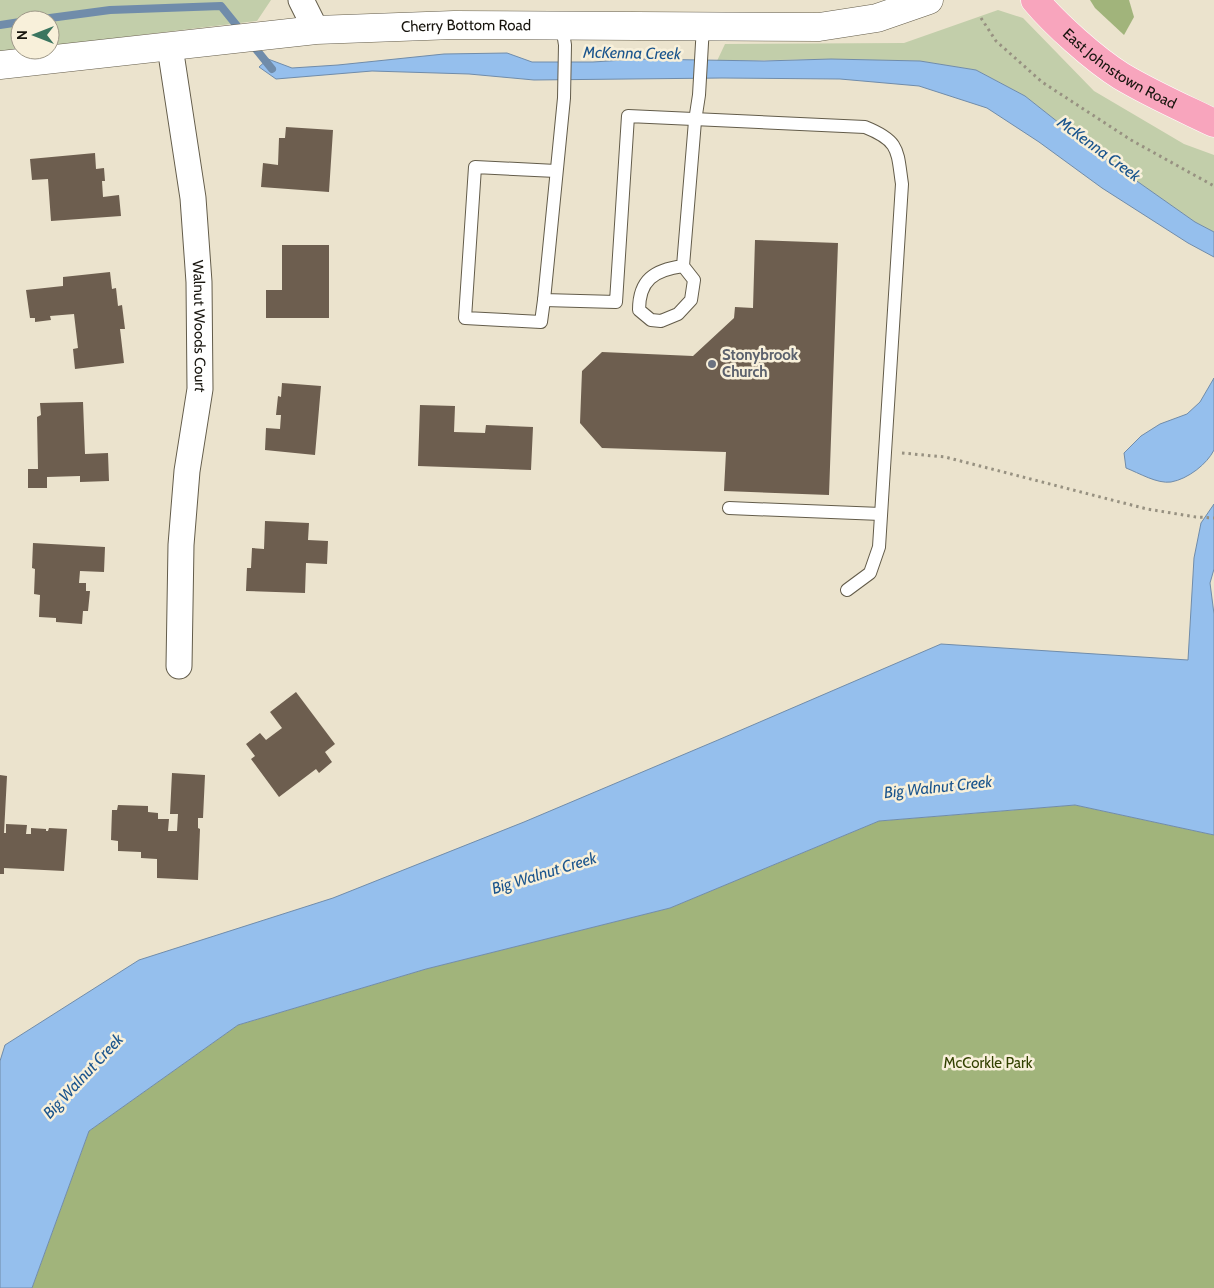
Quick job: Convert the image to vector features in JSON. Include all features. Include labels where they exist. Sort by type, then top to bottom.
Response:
[{"type":"highway","name":"East Johnstown Road","points":[[1035,0],[1077,42],[1120,75],[1181,108],[1214,123]]},
{"type":"main road","name":"Cherry Bottom Road","points":[[0,65],[316,30],[454,25],[564,35],[702,36],[819,26],[877,18],[929,0]]},
{"type":"street","points":[[301,0],[316,30]]},
{"type":"street","name":"Walnut Woods Court","points":[[170,47],[192,198],[199,282],[200,389],[188,471],[181,545],[179,666]]},
{"type":"lane","points":[[556,171],[474,166],[465,318],[541,322],[564,98],[564,35]]},
{"type":"lane","points":[[683,266],[667,268],[656,272],[646,282],[639,296],[639,310],[651,320],[661,321],[678,314],[691,300],[694,280],[683,266],[695,121],[699,95],[702,36]]},
{"type":"lane","points":[[544,300],[616,302],[628,116],[695,121],[865,127],[884,134],[896,149],[902,184],[882,514],[879,548],[870,573],[847,590]]},
{"type":"lane","points":[[729,508],[882,514]]},
{"type":"path","points":[[980,18],[996,41],[1042,82],[1130,140],[1214,186]]},
{"type":"path","points":[[886,451],[945,457],[1147,509],[1214,518]]},
{"type":"green space","points":[[0,0],[271,0],[257,21],[60,45],[60,10],[10,10],[10,51],[0,52]]},
{"type":"green space","points":[[1090,0],[1129,0],[1134,17],[1124,35],[1095,8]]},
{"type":"green space","points":[[998,10],[1023,18],[1094,91],[1184,144],[1214,155],[1214,232],[1195,222],[1097,153],[1025,96],[976,70],[920,61],[831,59],[717,61],[725,44],[904,43]]},
{"type":"green space","name":"McCorkle Park","points":[[1075,805],[1214,835],[1214,1288],[32,1288],[89,1131],[238,1025],[426,969],[670,908],[879,821]]},
{"type":"water","points":[[507,53],[532,62],[593,62],[639,59],[764,61],[831,59],[920,61],[976,70],[1025,96],[1097,153],[1195,222],[1214,232],[1214,257],[1188,243],[1102,188],[1039,142],[987,108],[919,86],[840,79],[534,80],[469,74],[372,71],[276,79],[259,67],[268,59],[292,68],[444,54]]},
{"type":"water","points":[[1214,378],[1214,450],[1207,460],[1184,478],[1171,482],[1154,480],[1126,468],[1124,453],[1141,436],[1160,424],[1187,414],[1200,402]]},
{"type":"water","name":"Big Walnut Creek","points":[[1214,504],[1214,569],[1210,583],[1214,614],[1214,835],[1075,805],[879,821],[670,908],[426,969],[238,1025],[89,1131],[32,1288],[0,1288],[0,1061],[5,1045],[139,960],[333,898],[524,822],[941,644],[1188,660],[1194,558],[1201,523]]},
{"type":"building","points":[[286,127],[333,130],[329,192],[261,187],[263,163],[278,165],[279,138],[285,138]]},
{"type":"building","points":[[95,153],[96,169],[104,168],[105,181],[102,181],[103,197],[119,195],[121,216],[51,221],[48,179],[32,180],[30,159]]},
{"type":"building","name":"Stonybrook Church","points":[[755,240],[838,243],[829,495],[724,491],[726,452],[602,448],[580,423],[582,371],[602,352],[693,356],[734,318],[735,307],[753,308]]},
{"type":"building","points":[[282,245],[329,245],[329,318],[266,318],[266,290],[282,290]]},
{"type":"building","points":[[110,272],[112,289],[116,288],[118,306],[122,305],[125,329],[120,329],[124,363],[75,369],[73,349],[78,348],[74,314],[50,316],[51,320],[35,322],[35,318],[30,318],[26,290],[63,286],[63,277]]},
{"type":"building","points":[[282,383],[321,386],[315,455],[265,450],[266,428],[280,429],[281,415],[276,415],[278,396],[281,397]]},
{"type":"building","points":[[83,402],[85,454],[108,453],[109,481],[80,482],[80,476],[47,477],[47,488],[28,488],[28,469],[38,469],[37,417],[41,415],[40,403]]},
{"type":"building","points":[[420,405],[455,406],[454,432],[485,433],[486,425],[533,427],[531,470],[418,466]]},
{"type":"building","points":[[265,521],[309,523],[308,540],[328,541],[327,564],[306,563],[305,593],[246,591],[247,568],[251,568],[252,548],[264,549]]},
{"type":"building","points":[[33,543],[105,547],[104,572],[80,571],[79,583],[86,583],[86,591],[90,591],[88,611],[83,611],[82,624],[56,622],[56,618],[39,617],[40,595],[34,594]]},
{"type":"building","points":[[296,692],[335,744],[325,752],[332,762],[319,773],[316,769],[279,797],[251,759],[255,756],[246,744],[260,733],[266,740],[282,728],[270,712]]},
{"type":"building","points":[[172,773],[205,775],[203,818],[198,818],[198,828],[200,829],[198,880],[157,878],[157,859],[141,858],[141,852],[118,851],[118,841],[111,840],[112,810],[117,810],[118,805],[148,806],[148,812],[158,813],[158,819],[169,819],[168,831],[177,831],[178,814],[170,814]]},
{"type":"building","points":[[0,775],[7,776],[4,833],[6,833],[6,824],[27,825],[26,834],[31,834],[31,828],[46,829],[46,831],[49,828],[67,829],[64,871],[4,868],[4,874],[0,874]]},
{"type":"waterway","name":"McKenna Creek","points":[[60,17],[110,10],[221,6],[242,32]]},
{"type":"waterway","name":"McKenna Creek","points":[[0,25],[10,24]]},
{"type":"waterway","name":"McKenna Creek","points":[[251,43],[272,69]]},
{"type":"place","name":"Stonybrook Church","points":[[712,364]]}]
